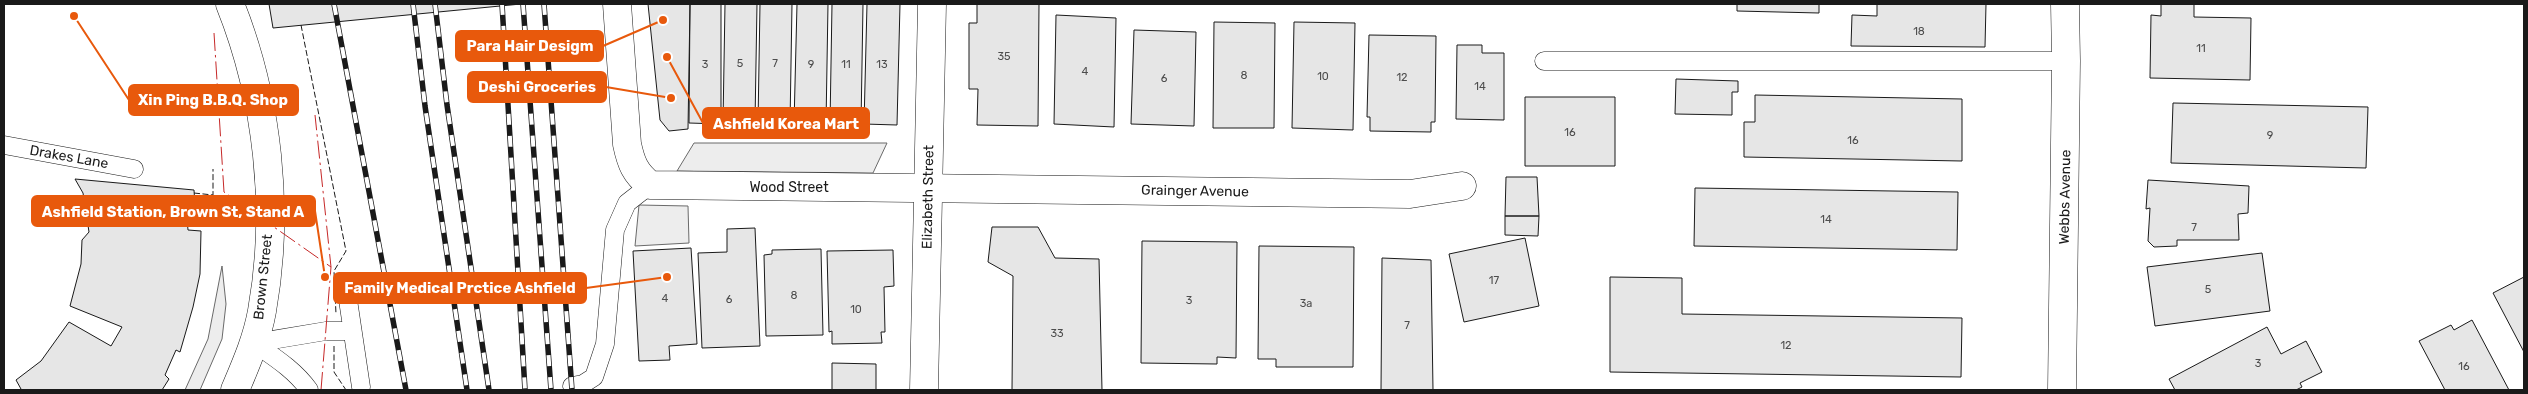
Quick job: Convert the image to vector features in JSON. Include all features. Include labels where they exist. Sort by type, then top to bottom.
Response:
[{"type":"street","name":"Brown Street","points":[[230,4],[251,60],[259,100],[268,191],[266,274],[262,311],[254,343],[234,384]]},
{"type":"street","points":[[617,4],[627,144],[630,162],[638,175],[650,185]]},
{"type":"street","name":"Elizabeth Street","points":[[924,390],[928,298],[932,4]]},
{"type":"street","name":"Webbs Avenue","points":[[2062,390],[2066,62],[2064,4]]},
{"type":"street","name":"Wood Street","points":[[650,185],[928,188]]},
{"type":"street","name":"Grainger Avenue","points":[[928,188],[1410,194],[1462,186]]},
{"type":"lane","points":[[1544,61],[2066,62]]},
{"type":"lane","name":"Drakes Lane","points":[[4,145],[134,169]]},
{"type":"lane","points":[[572,386],[584,384],[594,377],[605,344],[615,230],[627,203],[650,185]]},
{"type":"lane","points":[[348,300],[360,387]]},
{"type":"lane","points":[[254,343],[326,331],[352,331]]},
{"type":"lane","points":[[254,343],[282,362],[302,381],[308,390]]},
{"type":"shaded area","points":[[694,143],[887,143],[873,173],[677,171]]},
{"type":"shaded area","points":[[639,205],[688,206],[689,243],[635,246]]},
{"type":"shaded area","points":[[222,266],[226,304],[222,339],[200,390],[185,390],[208,339]]},
{"type":"building","points":[[269,4],[521,4],[273,28]]},
{"type":"building","points":[[648,4],[690,4],[688,129],[669,131],[660,120]]},
{"type":"building","points":[[690,4],[721,4],[721,124],[689,123]]},
{"type":"building","points":[[725,4],[757,4],[755,122],[723,122]]},
{"type":"building","points":[[760,4],[792,4],[790,124],[758,123]]},
{"type":"building","points":[[797,4],[828,4],[826,124],[794,124]]},
{"type":"building","points":[[832,4],[863,4],[861,125],[830,124]]},
{"type":"building","points":[[867,4],[900,4],[897,125],[864,124]]},
{"type":"building","points":[[977,4],[1039,4],[1038,126],[977,125],[978,89],[969,89],[969,23],[977,23]]},
{"type":"building","points":[[1737,4],[1819,4],[1819,13],[1737,11]]},
{"type":"building","points":[[1877,4],[1986,4],[1985,47],[1851,46],[1852,15],[1877,16]]},
{"type":"building","points":[[2161,4],[2194,4],[2194,17],[2251,18],[2250,80],[2150,78],[2151,15],[2161,16]]},
{"type":"building","points":[[1056,15],[1116,18],[1114,127],[1054,124]]},
{"type":"building","points":[[1214,22],[1275,23],[1274,128],[1213,128]]},
{"type":"building","points":[[1294,22],[1355,23],[1353,130],[1292,128]]},
{"type":"building","points":[[1134,30],[1196,32],[1194,126],[1131,124]]},
{"type":"building","points":[[1369,35],[1436,36],[1435,122],[1431,122],[1431,132],[1370,131],[1370,117],[1367,117]]},
{"type":"building","points":[[1457,45],[1482,45],[1482,53],[1504,53],[1504,120],[1456,119]]},
{"type":"building","points":[[1676,79],[1738,81],[1738,92],[1732,92],[1732,115],[1675,114]]},
{"type":"building","points":[[1755,95],[1962,99],[1962,161],[1744,157],[1744,122],[1755,122]]},
{"type":"building","points":[[1525,97],[1615,97],[1615,166],[1525,166]]},
{"type":"building","points":[[2173,103],[2368,107],[2366,168],[2171,163]]},
{"type":"building","points":[[1506,177],[1537,177],[1539,216],[1505,216]]},
{"type":"building","points":[[75,179],[194,190],[195,206],[186,207],[188,230],[201,231],[200,274],[180,352],[176,350],[165,375],[169,379],[162,390],[19,390],[21,389],[16,380],[41,361],[69,322],[111,346],[122,327],[70,306],[81,264],[82,240],[89,232],[83,193]]},
{"type":"building","points":[[2148,180],[2249,186],[2248,213],[2238,214],[2239,240],[2177,240],[2177,246],[2154,247],[2148,241],[2150,208],[2146,209]]},
{"type":"building","points":[[1695,188],[1958,192],[1957,250],[1694,246]]},
{"type":"building","points":[[1505,216],[1539,216],[1538,236],[1505,235]]},
{"type":"building","points":[[992,227],[1038,227],[1055,258],[1099,259],[1102,390],[1012,390],[1013,276],[988,262]]},
{"type":"building","points":[[755,228],[760,346],[702,348],[698,253],[727,252],[727,229]]},
{"type":"building","points":[[1525,238],[1539,306],[1464,322],[1449,254]]},
{"type":"building","points":[[1142,241],[1237,242],[1236,358],[1217,357],[1217,364],[1141,363]]},
{"type":"building","points":[[1259,246],[1354,247],[1353,367],[1276,367],[1276,359],[1258,359]]},
{"type":"building","points":[[691,248],[697,344],[669,346],[670,360],[639,361],[633,251]]},
{"type":"building","points":[[821,249],[823,335],[766,336],[764,255],[772,254],[772,250]]},
{"type":"building","points":[[893,250],[894,286],[884,287],[885,332],[881,332],[882,343],[832,344],[832,331],[829,332],[827,251]]},
{"type":"building","points":[[2262,253],[2270,311],[2155,326],[2147,267]]},
{"type":"building","points":[[1382,258],[1431,260],[1433,390],[1381,390]]},
{"type":"building","points":[[1610,277],[1682,278],[1682,314],[1962,318],[1961,377],[1610,372]]},
{"type":"building","points":[[2524,277],[2524,352],[2493,293]]},
{"type":"building","points":[[2472,320],[2509,390],[2445,390],[2419,341],[2451,325],[2454,330]]},
{"type":"building","points":[[2267,327],[2281,354],[2306,341],[2322,372],[2300,383],[2302,387],[2296,390],[2175,390],[2169,379]]},
{"type":"building","points":[[832,363],[876,364],[876,390],[832,390]]},
{"type":"railway","points":[[334,4],[406,390]]},
{"type":"railway","points":[[413,4],[425,106],[467,390]]},
{"type":"railway","points":[[435,4],[447,105],[489,390]]},
{"type":"railway","points":[[502,4],[525,390]]},
{"type":"railway","points":[[523,4],[551,390]]},
{"type":"railway","points":[[544,4],[572,390]]},
{"type":"fence","points":[[301,25],[346,251],[334,271],[336,314]]},
{"type":"fence","points":[[194,193],[213,195],[213,169]]},
{"type":"fence","points":[[334,346],[334,372],[346,390]]},
{"type":"power","points":[[214,33],[224,192],[331,267],[315,115]]},
{"type":"power","points":[[321,390],[331,267]]},
{"type":"place","name":"Xin Ping B.B.Q. Shop","points":[[74,16]]},
{"type":"place","name":"Para Hair Desigm","points":[[663,20]]},
{"type":"place","name":"Ashfield Korea Mart","points":[[667,57]]},
{"type":"place","name":"Deshi Groceries","points":[[671,98]]},
{"type":"place","name":"Ashfield Station, Brown St, Stand A","points":[[325,277]]},
{"type":"place","name":"Family Medical Prctice Ashfield","points":[[667,277]]}]
